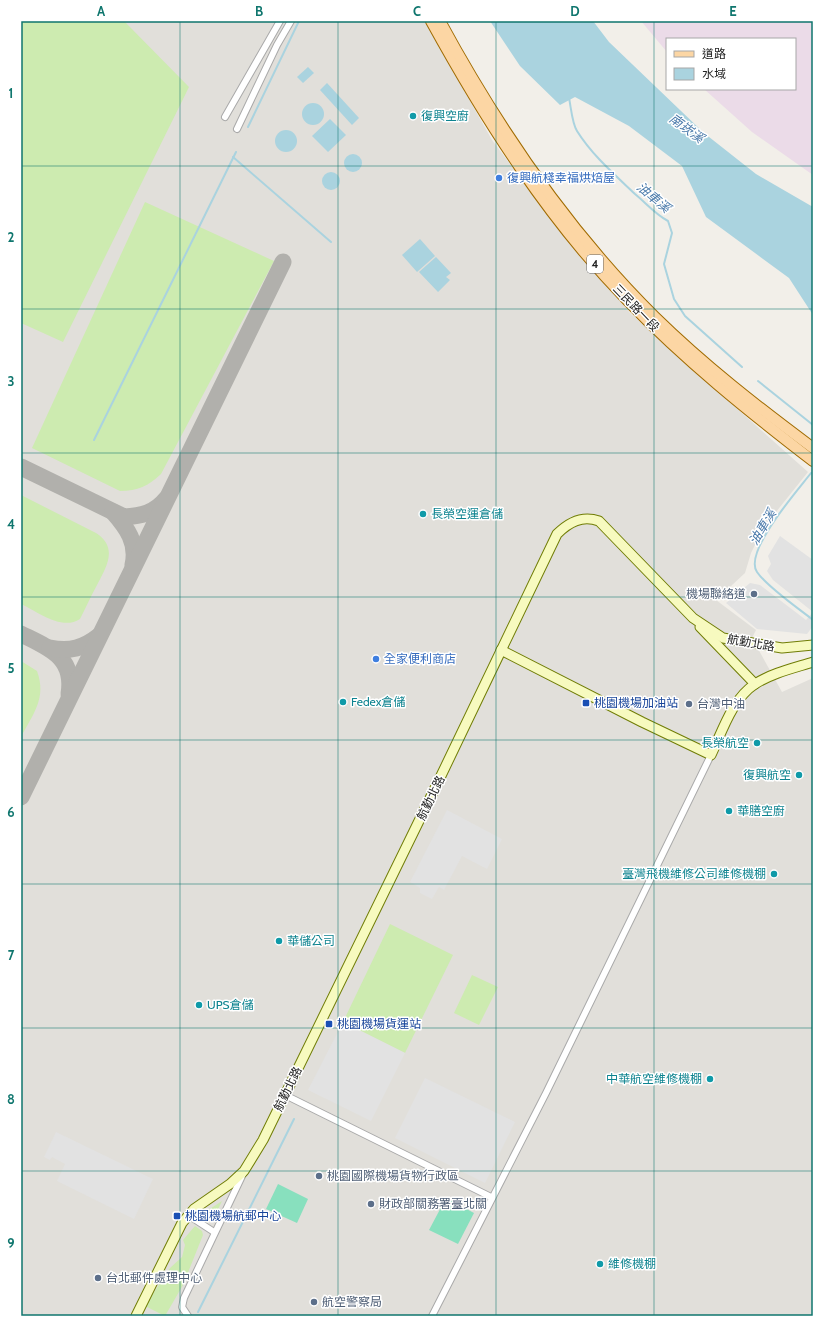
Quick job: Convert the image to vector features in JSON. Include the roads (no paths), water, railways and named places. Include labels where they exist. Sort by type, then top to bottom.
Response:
[{"type":"main road","name":"三民路一段","points":[[431,21],[460,74],[498,137],[539,195],[599,270],[670,342],[725,392],[813,461]]},
{"type":"main road","name":"三民路一段","points":[[440,21],[459,55],[526,162],[576,228],[615,274],[654,316],[694,354],[736,389],[813,448]]},
{"type":"street","points":[[225,117],[280,21]]},
{"type":"street","points":[[236,129],[291,21]]},
{"type":"street","name":"航勤北路","points":[[136,1316],[182,1223],[194,1209],[230,1184],[244,1171],[263,1140],[435,789],[557,534],[571,522],[580,519],[590,518],[599,521],[693,618],[723,638],[782,648],[813,645]]},
{"type":"street","points":[[693,618],[755,684]]},
{"type":"street","points":[[501,650],[642,722],[711,755]]},
{"type":"street","points":[[432,1316],[491,1197],[546,1092],[736,704],[755,684],[780,672],[813,662]]},
{"type":"street","points":[[285,1095],[491,1197]]},
{"type":"street","points":[[188,1316],[182,1306],[184,1298],[244,1171]]},
{"type":"street","points":[[188,1215],[214,1232]]},
{"type":"water","name":"南崁溪","points":[[490,21],[593,21],[609,42],[704,133],[756,174],[813,207],[813,315],[789,278],[706,217],[682,166],[629,126],[575,97],[560,105],[520,66]]},
{"type":"water","points":[[308,67],[314,73],[303,83],[297,77]]},
{"type":"water","points":[[327,83],[359,118],[352,125],[320,90]]},
{"type":"water","points":[[313,103],[321,106],[324,114],[321,122],[313,125],[305,122],[302,114],[305,106]]},
{"type":"water","points":[[330,119],[346,135],[328,152],[312,136]]},
{"type":"water","points":[[286,130],[294,133],[297,141],[294,149],[286,152],[278,149],[275,141],[278,133]]},
{"type":"water","points":[[353,154],[359,157],[362,163],[359,169],[353,172],[347,169],[344,163],[347,157]]},
{"type":"water","points":[[331,172],[337,175],[340,181],[337,187],[331,190],[325,187],[322,181],[325,175]]},
{"type":"water","points":[[420,239],[435,256],[417,272],[402,255]]},
{"type":"water","points":[[436,257],[451,273],[446,277],[450,280],[438,292],[419,272]]},
{"type":"waterway","points":[[248,127],[299,21]]},
{"type":"waterway","name":"油車溪","points":[[569,98],[575,128],[589,148],[635,194],[655,212],[668,221],[672,233],[664,264],[674,299],[685,316],[742,367]]},
{"type":"waterway","points":[[94,440],[236,152]]},
{"type":"waterway","points":[[233,157],[331,242]]},
{"type":"waterway","name":"油車溪","points":[[758,381],[813,425]]},
{"type":"waterway","name":"油車溪","points":[[811,473],[774,521],[758,550],[755,563],[757,572],[768,584],[813,620]]},
{"type":"waterway","points":[[198,1312],[294,1119]]},
{"type":"place","name":"復興空廚","points":[[413,116]]},
{"type":"place","name":"復興航棧幸福烘焙屋","points":[[499,178]]},
{"type":"place","name":"長榮空運倉儲","points":[[423,514]]},
{"type":"place","name":"機場聯絡道","points":[[754,594]]},
{"type":"place","name":"全家便利商店","points":[[376,659]]},
{"type":"place","name":"Fedex倉儲","points":[[343,702]]},
{"type":"place","name":"桃園機場加油站","points":[[586,703]]},
{"type":"place","name":"台灣中油","points":[[689,704]]},
{"type":"place","name":"長榮航空","points":[[757,743]]},
{"type":"place","name":"復興航空","points":[[799,775]]},
{"type":"place","name":"華膳空廚","points":[[729,811]]},
{"type":"place","name":"臺灣飛機維修公司維修機棚","points":[[774,874]]},
{"type":"place","name":"華儲公司","points":[[279,941]]},
{"type":"place","name":"UPS倉儲","points":[[199,1005]]},
{"type":"place","name":"桃園機場貨運站","points":[[329,1024]]},
{"type":"place","name":"中華航空維修機棚","points":[[710,1079]]},
{"type":"place","name":"桃園國際機場貨物行政區","points":[[319,1176]]},
{"type":"place","name":"財政部關務署臺北關","points":[[371,1204]]},
{"type":"place","name":"桃園機場航郵中心","points":[[177,1216]]},
{"type":"place","name":"維修機棚","points":[[600,1264]]},
{"type":"place","name":"台北郵件處理中心","points":[[98,1278]]},
{"type":"place","name":"航空警察局","points":[[314,1302]]}]
